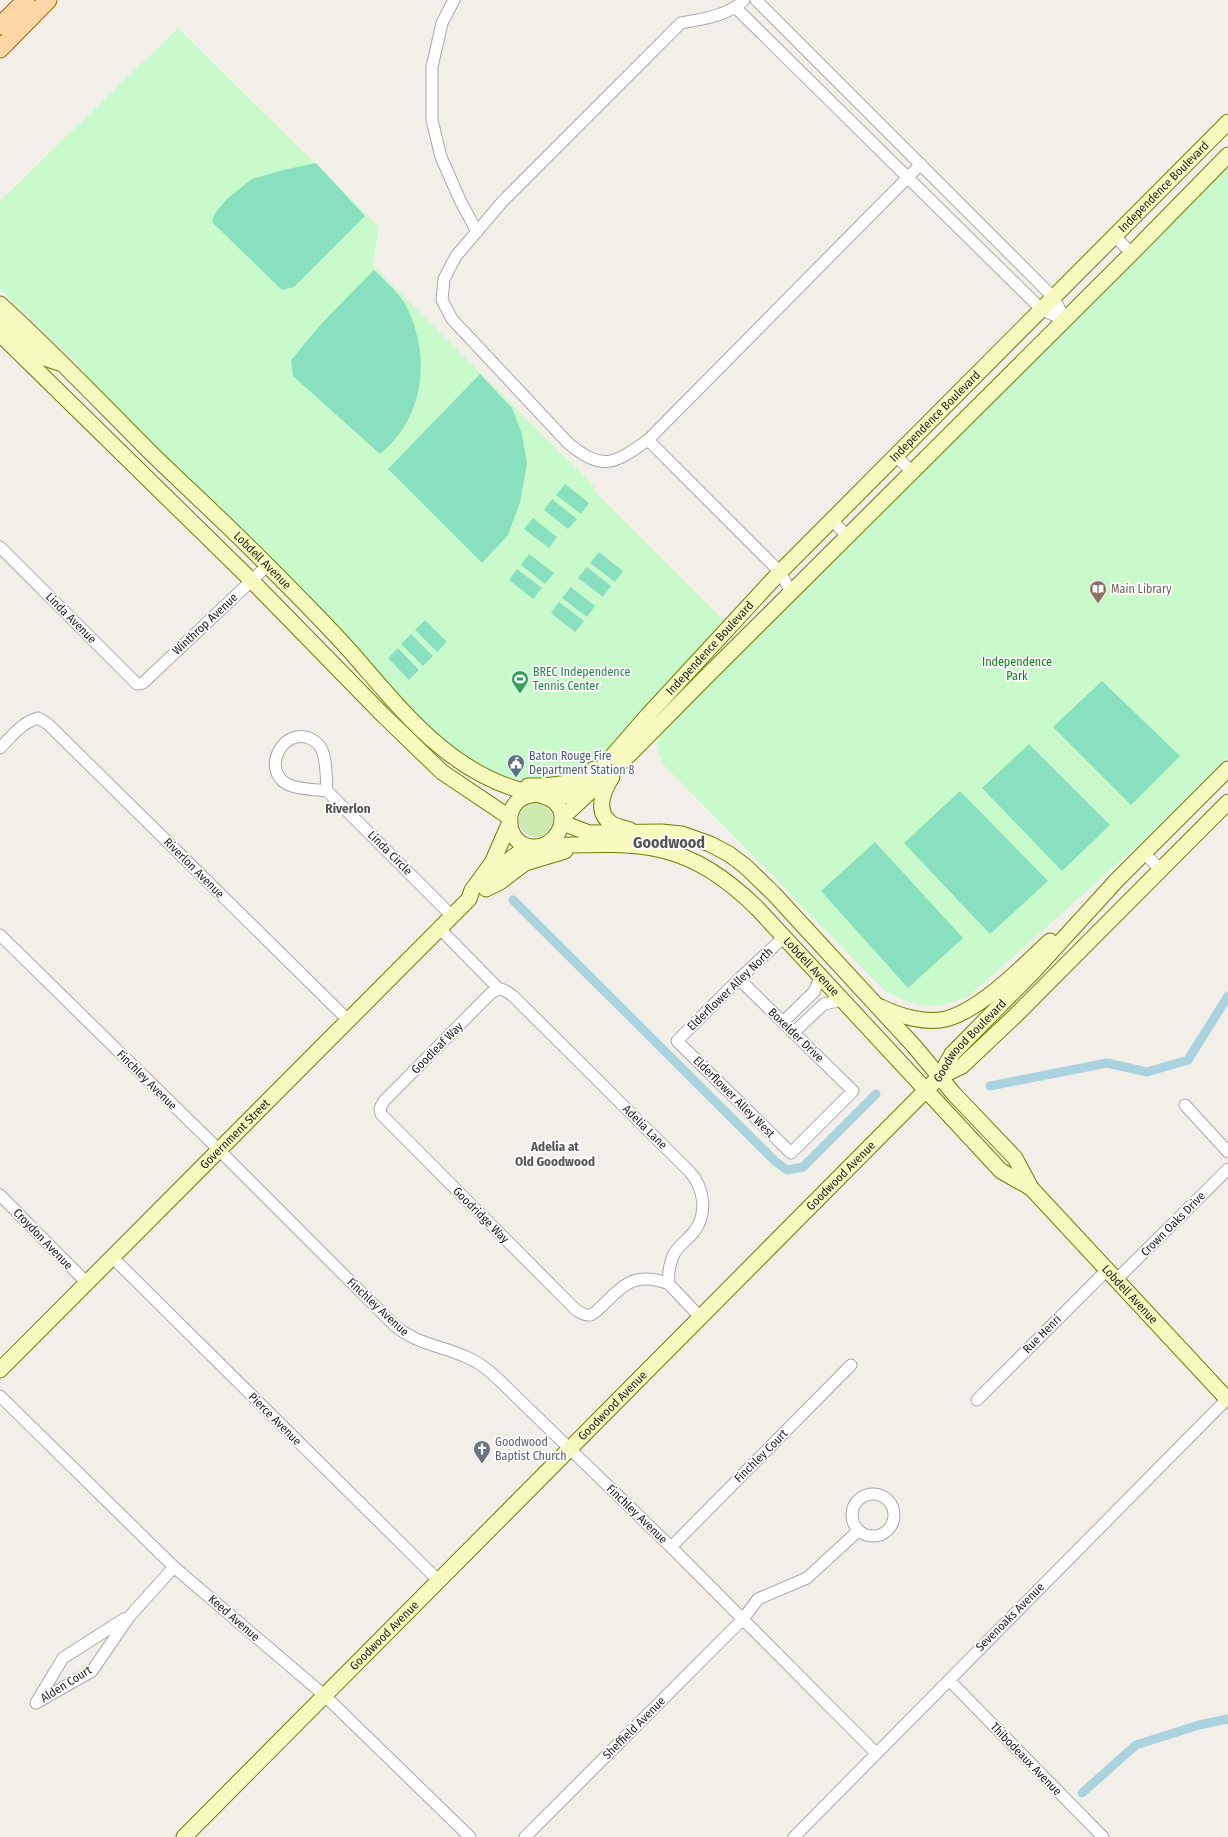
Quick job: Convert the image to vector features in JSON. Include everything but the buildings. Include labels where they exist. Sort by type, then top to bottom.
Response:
[{"type":"main road","points":[[0,26],[28,6],[48,0]]},
{"type":"main road","points":[[0,49],[28,6]]},
{"type":"main road","name":"Independence Boulevard","points":[[616,760],[648,715],[780,572],[1228,122]]},
{"type":"main road","name":"Independence Boulevard","points":[[616,760],[648,736],[1132,253],[1228,155]]},
{"type":"main road","name":"Lobdell Avenue","points":[[0,304],[268,565],[342,641],[410,718],[440,746],[456,760],[476,773],[512,788],[543,796]]},
{"type":"main road","points":[[0,321],[38,356],[62,364]]},
{"type":"main road","name":"Lobdell Avenue","points":[[0,334],[252,581],[383,715],[442,772],[510,819]]},
{"type":"main road","points":[[512,788],[521,786],[554,786],[572,781],[616,760]]},
{"type":"main road","points":[[543,796],[559,808],[562,819],[561,826],[553,840],[536,847],[517,840],[512,834],[510,819],[513,806],[524,797],[543,796],[570,795],[582,788],[616,760]]},
{"type":"main road","points":[[562,819],[616,760]]},
{"type":"main road","points":[[616,760],[604,789],[601,803],[602,809],[608,820],[613,824],[632,831]]},
{"type":"main road","name":"Goodwood Boulevard","points":[[939,1077],[952,1054],[1034,971],[1117,880],[1228,769]]},
{"type":"main road","name":"Goodwood Boulevard","points":[[939,1077],[962,1066],[1015,1016],[1228,802]]},
{"type":"main road","points":[[494,807],[501,827],[502,842]]},
{"type":"main road","name":"Government Street","points":[[0,1370],[469,899],[472,890],[489,867],[502,842],[510,819]]},
{"type":"main road","name":"Lobdell Avenue","points":[[562,819],[568,825],[589,833],[612,834],[632,831],[682,834],[710,844],[745,866],[773,893],[914,1046],[939,1077],[1015,1158],[1032,1188],[1228,1399]]},
{"type":"main road","points":[[676,853],[682,834]]},
{"type":"main road","name":"Lobdell Avenue","points":[[536,847],[629,844],[676,853],[710,870],[727,881],[757,908],[1001,1171],[1032,1188]]},
{"type":"main road","points":[[486,889],[500,882],[525,863],[570,849],[578,845]]},
{"type":"main road","name":"Government Street","points":[[469,899],[478,896],[486,889],[505,862],[519,851],[536,847]]},
{"type":"main road","points":[[873,1002],[895,1014],[920,1020],[945,1019],[977,1005],[1117,880]]},
{"type":"main road","points":[[757,908],[773,893]]},
{"type":"main road","points":[[1015,1016],[1014,1000],[1034,971]]},
{"type":"main road","name":"Goodwood Avenue","points":[[184,1837],[939,1077]]},
{"type":"street","points":[[454,0],[442,23],[432,67],[432,120],[441,157],[460,200],[477,232]]},
{"type":"street","points":[[744,0],[736,8],[704,18],[681,23],[503,201],[456,256],[444,279],[442,300],[452,319],[568,443],[584,456],[605,463],[623,457],[648,440],[908,178],[920,164]]},
{"type":"street","points":[[756,0],[1054,298],[1065,320]]},
{"type":"street","points":[[736,8],[1042,310],[1065,320]]},
{"type":"street","points":[[1115,237],[1132,253]]},
{"type":"street","points":[[648,440],[780,572],[791,592]]},
{"type":"street","points":[[896,456],[912,472]]},
{"type":"street","points":[[832,520],[847,536]]},
{"type":"street","name":"Linda Avenue","points":[[0,547],[137,684],[143,683]]},
{"type":"street","name":"Winthrop Avenue","points":[[143,683],[268,565]]},
{"type":"street","name":"Riverlon Avenue","points":[[0,748],[22,725],[38,718],[48,724],[348,1020]]},
{"type":"street","points":[[304,736],[313,740],[321,747],[327,791],[301,788],[287,784],[279,776],[275,762],[278,751],[293,737],[304,736]]},
{"type":"street","name":"Linda Circle","points":[[327,791],[452,916]]},
{"type":"street","points":[[1144,853],[1161,870]]},
{"type":"street","name":"Adelia Lane","points":[[440,928],[499,989],[504,990],[514,996],[684,1166],[697,1182],[701,1193],[703,1206],[702,1214],[693,1233],[674,1253],[669,1268],[669,1284]]},
{"type":"street","name":"Finchley Avenue","points":[[0,935],[402,1332],[418,1341],[463,1355],[482,1365],[498,1379],[743,1619],[876,1753]]},
{"type":"street","name":"Elderflower Alley North","points":[[678,1040],[738,979],[784,937]]},
{"type":"street","points":[[783,1022],[814,992],[820,976]]},
{"type":"street","name":"Boxelder Drive","points":[[738,979],[853,1091],[791,1153]]},
{"type":"street","name":"Goodleaf Way","points":[[380,1111],[381,1105],[384,1101],[492,993],[499,989]]},
{"type":"street","points":[[793,1033],[824,1004],[842,1000]]},
{"type":"street","name":"Elderflower Alley West","points":[[678,1040],[791,1153]]},
{"type":"street","points":[[1185,1105],[1228,1152]]},
{"type":"street","name":"Goodridge Way","points":[[380,1111],[384,1118],[573,1307],[585,1315],[594,1314],[620,1287],[631,1280],[652,1279],[669,1284]]},
{"type":"street","name":"Crown Oaks Drive","points":[[1112,1274],[1228,1169]]},
{"type":"street","name":"Croydon Avenue","points":[[0,1195],[87,1283]]},
{"type":"street","name":"Pierce Avenue","points":[[112,1258],[438,1580]]},
{"type":"street","name":"Rue Henri","points":[[977,1400],[1112,1274]]},
{"type":"street","points":[[669,1284],[700,1317]]},
{"type":"street","name":"Finchley Court","points":[[670,1547],[851,1365]]},
{"type":"street","name":"Keed Avenue","points":[[0,1396],[174,1567],[324,1695],[470,1837]]},
{"type":"street","name":"Sevenoaks Avenue","points":[[794,1837],[1228,1399]]},
{"type":"street","name":"Sheffield Avenue","points":[[525,1837],[743,1619],[758,1599],[807,1578],[858,1531]]},
{"type":"street","name":"Alden Court","points":[[129,1617],[63,1658],[36,1703],[92,1671],[129,1617],[174,1567]]},
{"type":"street","name":"Thibodeaux Avenue","points":[[949,1680],[1097,1835]]},
{"type":"green space","points":[[178,28],[379,227],[373,266],[594,486],[594,491],[726,623],[600,760],[591,766],[578,772],[550,780],[530,781],[494,772],[449,751],[109,403],[76,363],[0,289],[0,201]]},
{"type":"green space","name":"Independence Park","points":[[1228,158],[1228,757],[1145,839],[966,998],[942,1005],[923,1006],[905,1001],[885,991],[662,763],[657,745],[662,730]]},
{"type":"green space","points":[[316,163],[365,216],[294,287],[282,290],[212,222],[215,213],[227,199],[252,179],[283,170]]},
{"type":"green space","points":[[374,270],[395,290],[405,304],[414,323],[419,343],[421,364],[420,384],[415,404],[407,422],[395,439],[380,454],[293,376],[291,360],[322,323]]},
{"type":"green space","points":[[480,374],[512,408],[522,434],[527,464],[520,502],[508,535],[482,563],[388,469]]},
{"type":"green space","points":[[565,484],[589,503],[581,514],[556,495]]},
{"type":"green space","points":[[552,499],[577,519],[568,529],[544,510]]},
{"type":"green space","points":[[533,518],[557,537],[549,548],[524,529]]},
{"type":"green space","points":[[599,552],[623,571],[615,582],[590,563]]},
{"type":"green space","points":[[529,554],[554,573],[545,584],[521,565]]},
{"type":"green space","points":[[587,567],[611,586],[603,597],[578,578]]},
{"type":"green space","points":[[517,569],[542,588],[533,599],[509,580]]},
{"type":"green space","points":[[571,587],[595,606],[587,617],[562,598]]},
{"type":"green space","points":[[559,602],[584,621],[575,632],[551,613]]},
{"type":"green space","points":[[425,620],[447,642],[437,652],[415,630]]},
{"type":"green space","points":[[411,634],[433,656],[423,666],[401,644]]},
{"type":"green space","points":[[398,648],[419,670],[409,680],[388,658]]},
{"type":"green space","points":[[1102,681],[1180,756],[1131,805],[1053,727]]},
{"type":"green space","points":[[1029,744],[1110,825],[1062,871],[982,788]]},
{"type":"green space","points":[[960,791],[1048,881],[990,934],[904,843]]},
{"type":"green space","points":[[533,803],[539,803],[548,808],[552,814],[552,826],[548,832],[539,837],[533,837],[524,832],[519,823],[519,817],[524,808]]},
{"type":"green space","points":[[875,842],[963,938],[908,988],[821,891]]},
{"type":"waterway","points":[[513,900],[775,1161],[787,1170],[803,1167],[876,1094]]},
{"type":"waterway","points":[[990,1086],[1107,1063],[1147,1072],[1188,1060],[1228,996]]},
{"type":"waterway","points":[[1082,1793],[1136,1745],[1199,1725],[1228,1719]]},
{"type":"place","name":"Main Library","points":[[1098,604]]},
{"type":"place","name":"BREC Independence Tennis Center","points":[[520,694]]},
{"type":"place","name":"Baton Rouge Fire Department Station 8","points":[[516,778]]},
{"type":"place","name":"Goodwood Baptist Church","points":[[482,1464]]},
{"type":"district","name":"Riverlon","points":[[348,808]]},
{"type":"district","name":"Goodwood","points":[[669,842]]},
{"type":"district","name":"Adelia at Old Goodwood","points":[[555,1154]]}]
